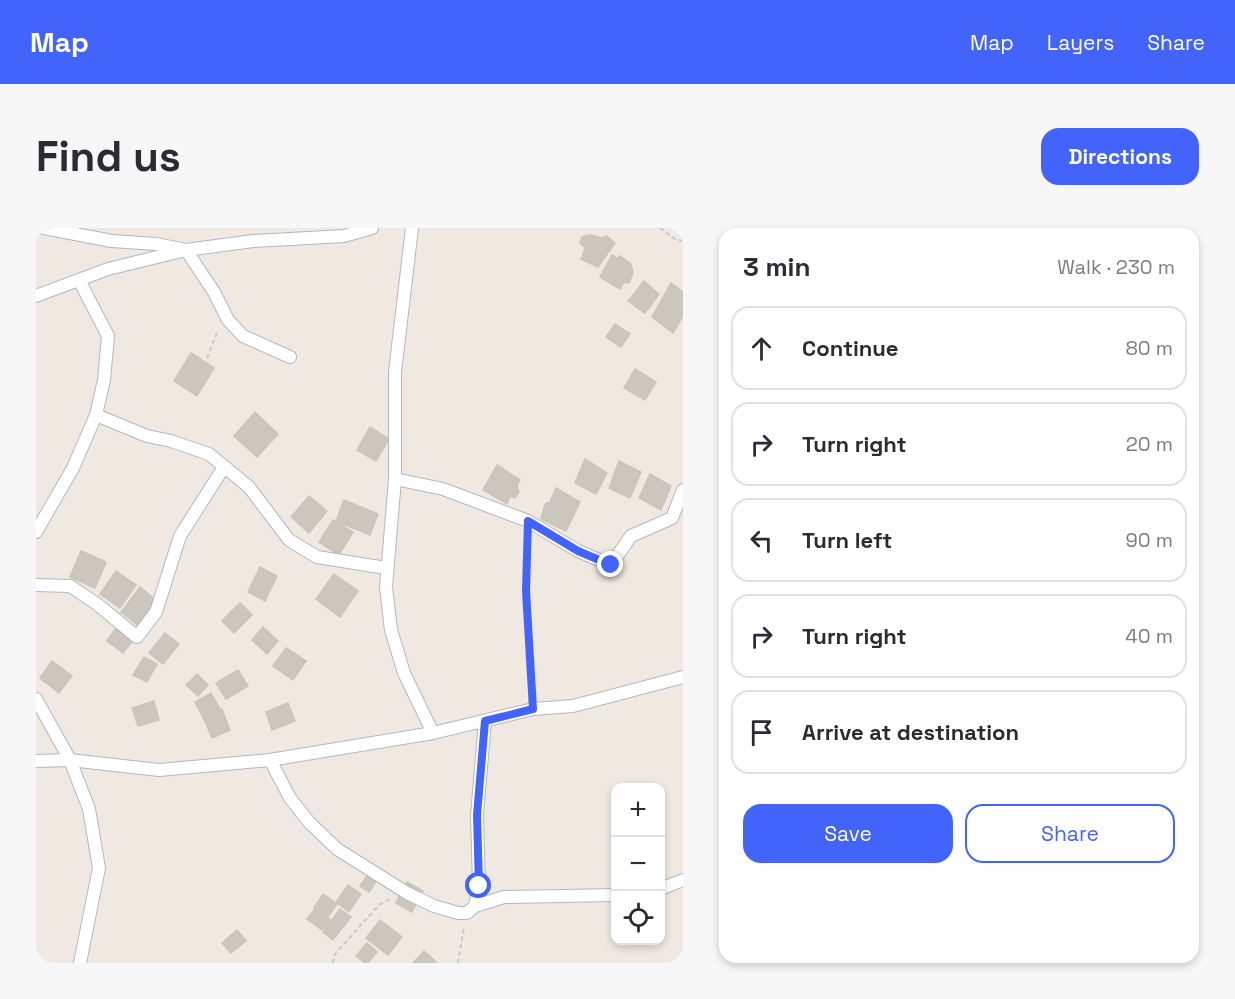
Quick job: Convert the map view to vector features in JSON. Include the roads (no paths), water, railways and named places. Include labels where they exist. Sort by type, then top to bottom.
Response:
[{"type":"street","points":[[44,228],[112,241],[156,244],[186,250],[214,292],[228,320],[243,336],[290,357]]},
{"type":"street","points":[[36,296],[108,269],[186,250],[253,241],[344,236],[372,228]]},
{"type":"street","points":[[412,228],[395,372],[395,479],[386,587],[390,630],[404,673],[433,733]]},
{"type":"street","points":[[36,532],[73,468],[96,415],[104,380],[108,336],[79,280]]},
{"type":"street","points":[[96,415],[147,436],[171,441],[209,454],[249,487],[289,540],[317,556],[386,568]]},
{"type":"street","points":[[36,585],[70,586],[97,604],[138,638],[156,612],[180,536],[224,467]]},
{"type":"street","points":[[395,479],[443,489],[528,521],[578,551],[611,565],[631,536],[672,518],[683,490]]},
{"type":"street","points":[[36,760],[70,760],[159,770],[270,760],[433,733],[533,709],[573,706],[683,677]]},
{"type":"street","points":[[36,699],[70,760],[89,809],[99,868],[80,963]]},
{"type":"street","points":[[471,909],[479,886],[477,815],[485,721]]},
{"type":"street","points":[[270,760],[290,798],[309,822],[337,849],[407,893],[434,906],[458,913],[504,897],[611,895]]},
{"type":"street","points":[[665,887],[683,880]]}]
